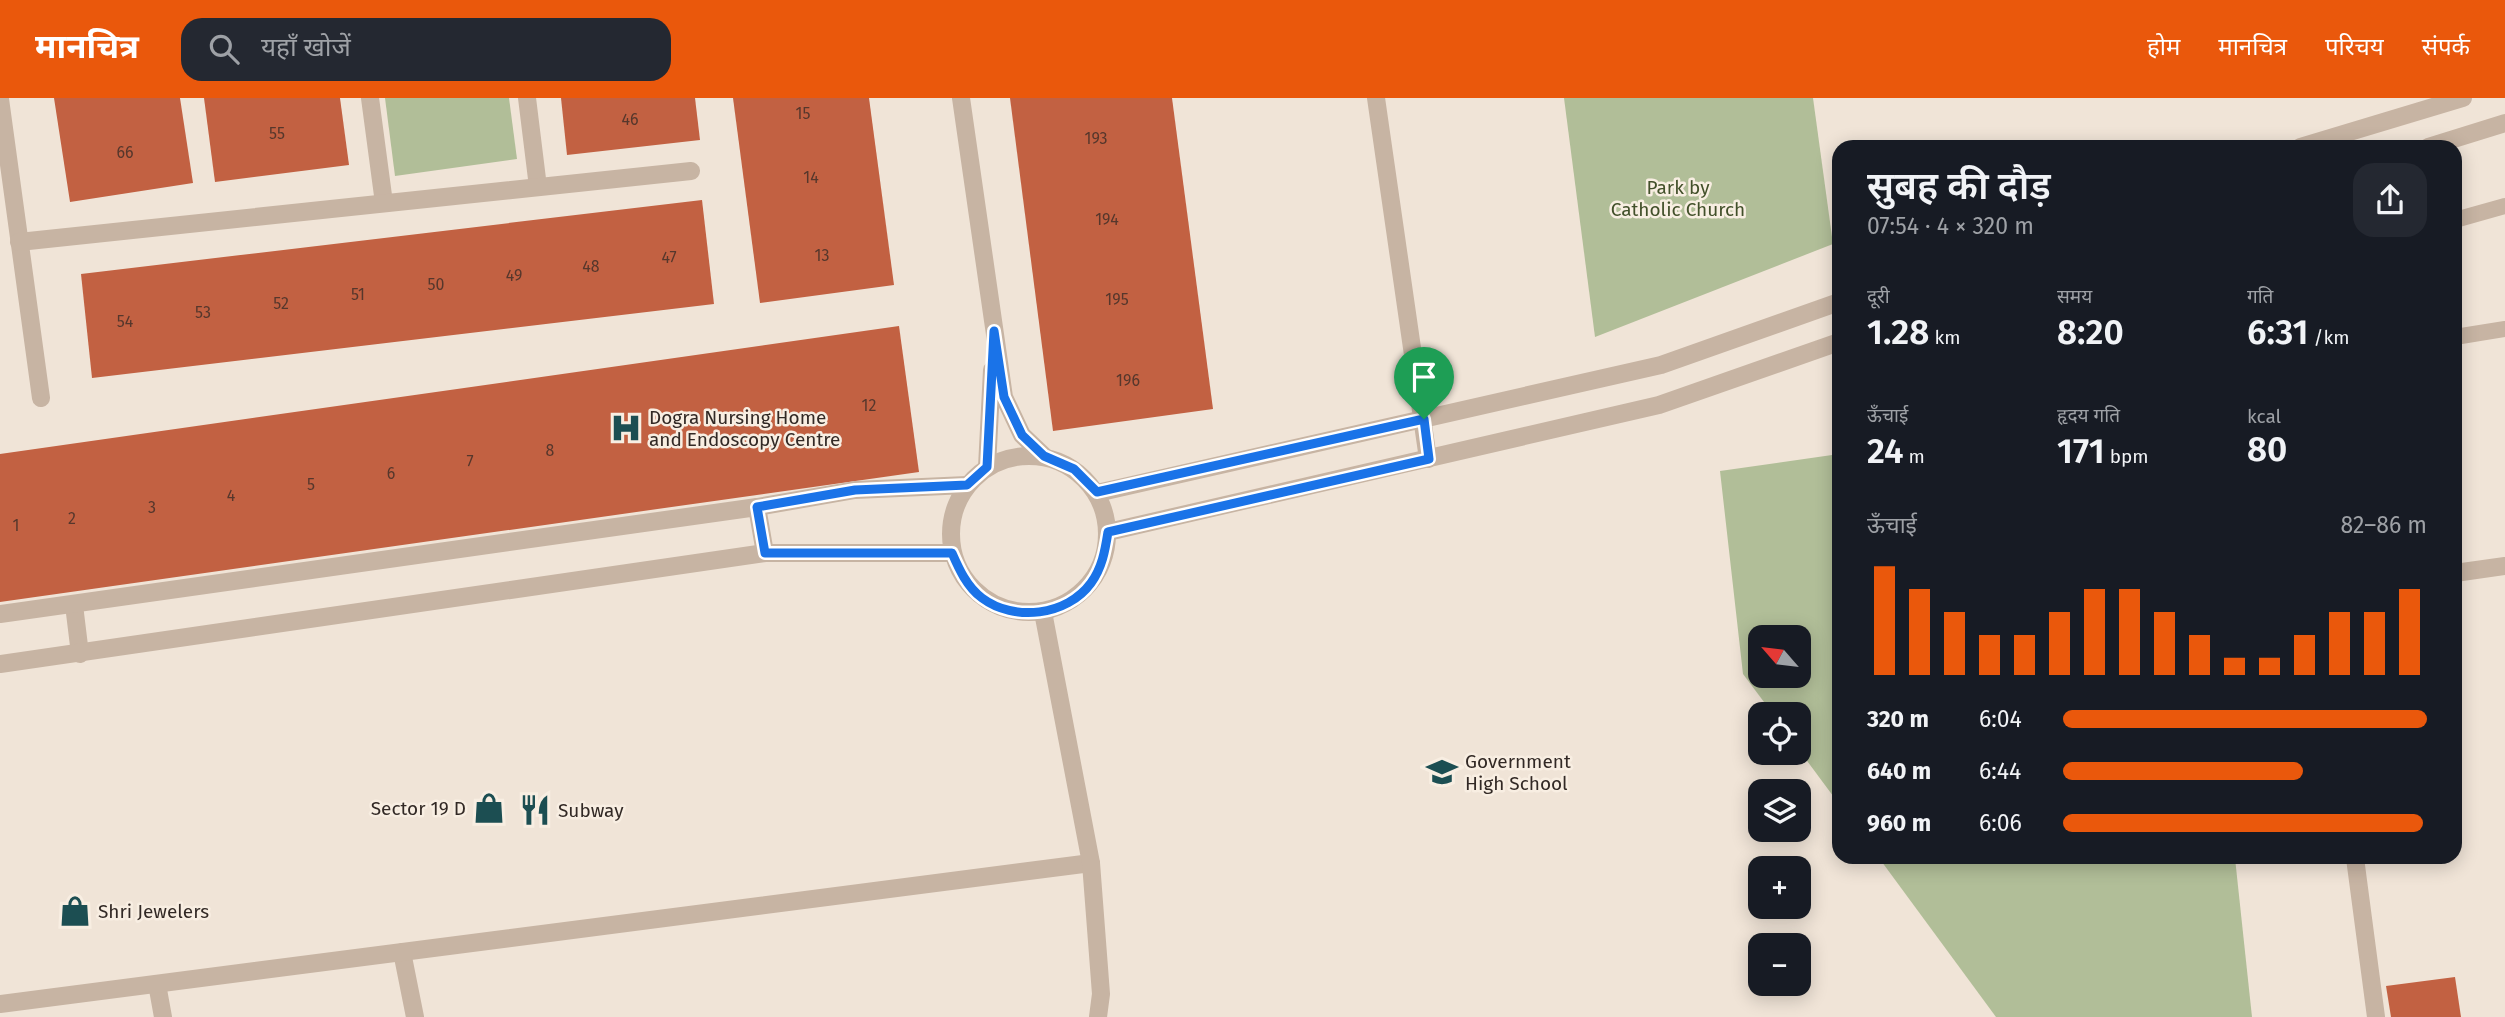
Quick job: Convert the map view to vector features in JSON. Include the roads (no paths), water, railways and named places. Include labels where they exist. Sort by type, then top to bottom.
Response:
[{"type":"street","points":[[370,98],[384,203]]},
{"type":"street","points":[[527,98],[538,187]]},
{"type":"street","points":[[961,98],[1004,397],[1022,435],[1044,456],[1074,469],[1097,492],[1105,512],[1108,532],[1104,560],[1090,585],[1069,603],[1043,612],[1011,612],[982,598],[960,574],[952,553],[950,530],[954,508],[967,485],[987,467],[1012,457],[1044,456]]},
{"type":"street","points":[[1376,98],[1429,459]]},
{"type":"street","points":[[2339,140],[2463,98]]},
{"type":"street","points":[[0,99],[41,398]]},
{"type":"street","points":[[2450,140],[2505,123]]},
{"type":"street","points":[[19,242],[691,171]]},
{"type":"street","points":[[1097,492],[1661,365],[1832,304]]},
{"type":"street","points":[[987,467],[994,331]]},
{"type":"street","points":[[1108,532],[1659,405],[1832,344]]},
{"type":"street","points":[[0,614],[757,507],[855,490],[967,485]]},
{"type":"street","points":[[757,507],[765,553]]},
{"type":"street","points":[[0,664],[765,553],[952,553]]},
{"type":"street","points":[[2462,572],[2505,566]]},
{"type":"street","points":[[74,605],[80,654]]},
{"type":"street","points":[[1043,612],[1091,863],[1101,994],[1098,1017]]},
{"type":"street","points":[[0,1004],[1091,863]]},
{"type":"street","points":[[2356,864],[2376,1017]]},
{"type":"street","points":[[402,952],[415,1017]]},
{"type":"street","points":[[157,984],[163,1017]]},
{"type":"lane","points":[[2462,218],[2505,206]]},
{"type":"lane","points":[[2462,336],[2505,329]]},
{"type":"place","name":"Dogra Nursing Home and Endoscopy Centre","points":[[626,428]]},
{"type":"place","name":"Government High School","points":[[1442,772]]},
{"type":"place","name":"Sector 19 D","points":[[489,808]]},
{"type":"place","name":"Subway","points":[[535,810]]},
{"type":"place","name":"Shri Jewelers","points":[[75,911]]},
{"type":"park label","name":"Park by Catholic Church","points":[[1678,198]]}]
